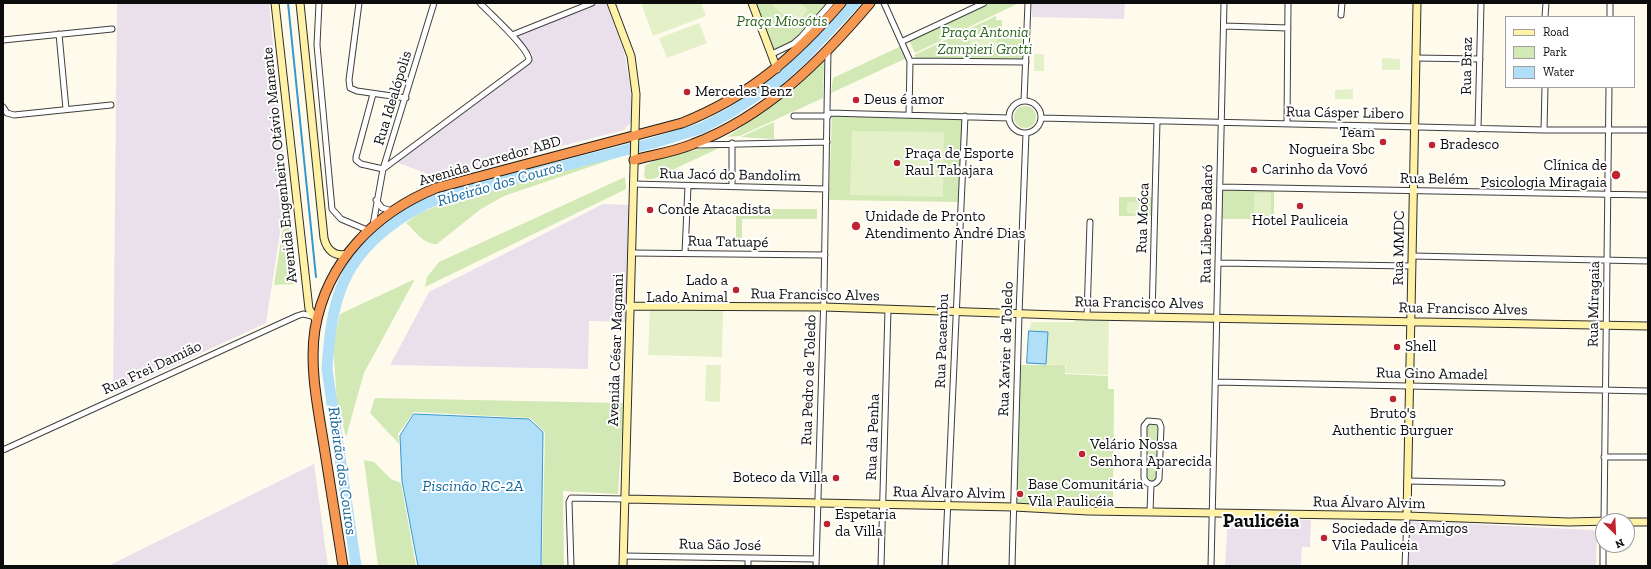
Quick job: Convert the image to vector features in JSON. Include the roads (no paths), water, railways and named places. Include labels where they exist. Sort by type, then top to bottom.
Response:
[{"type":"highway","name":"Avenida Corredor ABD","points":[[343,566],[320,422],[314,373],[314,319],[327,291],[348,254],[370,228],[393,210],[436,188],[635,138],[705,114],[740,95],[777,69],[807,40],[841,3]]},
{"type":"highway","points":[[634,157],[692,145],[725,131],[751,115],[786,90],[828,50],[870,3]]},
{"type":"street","name":"Avenida Engenheiro Otávio Manente","points":[[276,3],[309,309],[314,319]]},
{"type":"street","points":[[319,3],[317,45],[332,209],[341,219],[370,228]]},
{"type":"street","points":[[359,3],[349,86],[354,90],[406,98]]},
{"type":"street","name":"Rua Idealópolis","points":[[370,228],[383,169],[434,3]]},
{"type":"street","points":[[373,94],[356,160],[361,164],[383,169],[529,60],[528,55],[512,35],[480,3]]},
{"type":"street","points":[[512,35],[592,3]]},
{"type":"street","name":"Avenida César Magnani","points":[[611,3],[631,56],[636,94],[623,566]]},
{"type":"street","points":[[752,3],[777,69]]},
{"type":"street","points":[[772,54],[793,44],[831,3]]},
{"type":"street","points":[[884,3],[903,41],[910,61],[909,115]]},
{"type":"street","points":[[903,41],[984,3]]},
{"type":"street","points":[[1024,102],[1028,3]]},
{"type":"street","name":"Rua Libero Badaró","points":[[1211,566],[1219,263],[1220,122],[1224,3]]},
{"type":"street","points":[[1287,123],[1288,3]]},
{"type":"street","points":[[1342,3],[1342,15]]},
{"type":"street","name":"Rua MMDC","points":[[1405,566],[1417,3]]},
{"type":"street","name":"Rua Braz","points":[[1478,129],[1481,3]]},
{"type":"street","points":[[1545,16],[1546,3]]},
{"type":"street","points":[[1610,3],[1610,16]]},
{"type":"street","points":[[301,5],[324,238],[327,247],[331,252],[339,255],[348,254]]},
{"type":"street","points":[[1224,26],[1288,28]]},
{"type":"street","points":[[3,40],[112,29]]},
{"type":"street","points":[[58,34],[66,110]]},
{"type":"street","name":"Rua Pedro de Toledo","points":[[816,566],[824,307],[828,50]]},
{"type":"street","points":[[1415,58],[1480,60]]},
{"type":"street","points":[[910,61],[1026,62]]},
{"type":"street","points":[[1544,130],[1545,88]]},
{"type":"street","name":"Rua Miragaia","points":[[1604,513],[1604,390],[1609,88]]},
{"type":"street","points":[[1031,102],[1036,106],[1041,118],[1036,129],[1026,133],[1018,132],[1014,129],[1009,118],[1011,110],[1016,104],[1031,102]]},
{"type":"street","points":[[3,108],[7,114],[14,115],[111,105]]},
{"type":"street","points":[[794,116],[828,114],[1009,118]]},
{"type":"street","name":"Rua Pacaembu","points":[[945,566],[955,311],[965,116]]},
{"type":"street","name":"Rua Cásper Libero","points":[[1041,118],[1414,126],[1478,129],[1648,130]]},
{"type":"street","name":"Rua Moóca","points":[[1152,317],[1157,121]]},
{"type":"street","name":"Rua Xavier de Toledo","points":[[1012,566],[1026,133]]},
{"type":"street","points":[[692,145],[827,142]]},
{"type":"street","points":[[732,143],[732,186]]},
{"type":"street","name":"Rua Jacó do Bandolim","points":[[633,184],[826,189]]},
{"type":"street","points":[[685,253],[688,186]]},
{"type":"street","name":"Rua Belém","points":[[1220,187],[1648,195]]},
{"type":"street","points":[[376,200],[382,208],[393,210]]},
{"type":"street","points":[[1087,316],[1090,222]]},
{"type":"street","name":"Rua Tatuapé","points":[[631,252],[825,255]]},
{"type":"street","points":[[1412,256],[1648,261]]},
{"type":"street","points":[[1219,263],[1412,266]]},
{"type":"street","name":"Rua Francisco Alves","points":[[630,306],[824,307],[1087,316],[1648,326]]},
{"type":"street","name":"Rua da Penha","points":[[881,566],[888,309]]},
{"type":"street","name":"Rua Frei Damião","points":[[3,450],[297,316],[303,314],[314,319]]},
{"type":"street","name":"Rua Gino Amadel","points":[[1216,382],[1648,391]]},
{"type":"street","points":[[1148,421],[1157,421],[1161,427],[1159,479],[1155,484],[1151,484],[1147,483],[1144,478],[1144,426],[1148,421]]},
{"type":"street","points":[[1604,456],[1648,457]]},
{"type":"street","points":[[1407,481],[1502,482]]},
{"type":"street","points":[[1150,512],[1151,484]]},
{"type":"street","points":[[570,566],[569,502],[571,498],[625,498]]},
{"type":"street","name":"Rua Álvaro Alvim","points":[[625,498],[883,506],[1014,507],[1213,514],[1406,516],[1569,522],[1595,521]]},
{"type":"street","points":[[1635,522],[1648,522]]},
{"type":"street","points":[[1603,553],[1603,566]]},
{"type":"street","name":"Rua São José","points":[[623,556],[816,559]]},
{"type":"street","points":[[748,558],[748,566]]},
{"type":"water","points":[[1029,331],[1048,332],[1046,364],[1027,363]]},
{"type":"water","name":"Piscinão RC-2A","points":[[414,414],[529,419],[543,432],[541,566],[418,566],[402,481],[400,436]]},
{"type":"waterway","name":"Ribeirão dos Couros","points":[[288,3],[316,277]]},
{"type":"waterway","name":"Ribeirão dos Couros","points":[[356,566],[327,369],[330,334],[337,300],[345,279],[362,252],[373,240],[399,220],[427,203],[442,197],[653,143],[702,128],[730,113],[778,81],[804,57],[855,3]]},
{"type":"place","name":"Mercedes Benz","points":[[687,92]]},
{"type":"place","name":"Deus é amor","points":[[856,100]]},
{"type":"place","name":"Team Nogueira Sbc","points":[[1383,142]]},
{"type":"place","name":"Bradesco","points":[[1432,145]]},
{"type":"place","name":"Praça de Esporte Raul Tabajara","points":[[897,163]]},
{"type":"place","name":"Carinho da Vovó","points":[[1254,170]]},
{"type":"place","name":"Clínica de Psicologia Miragaia","points":[[1616,175]]},
{"type":"place","name":"Hotel Pauliceia","points":[[1300,206]]},
{"type":"place","name":"Conde Atacadista","points":[[650,210]]},
{"type":"place","name":"Unidade de Pronto Atendimento André Dias","points":[[856,226]]},
{"type":"place","name":"Lado a Lado Animal","points":[[736,290]]},
{"type":"place","name":"Shell","points":[[1397,347]]},
{"type":"place","name":"Bruto's Authentic Burguer","points":[[1393,399]]},
{"type":"place","name":"Velário Nossa Senhora Aparecida","points":[[1082,454]]},
{"type":"place","name":"Boteco da Villa","points":[[836,478]]},
{"type":"place","name":"Base Comunitária Vila Paulicéia","points":[[1020,494]]},
{"type":"place","name":"Espetaria da Villa","points":[[827,524]]},
{"type":"place","name":"Sociedade de Amigos Vila Pauliceia","points":[[1324,538]]},
{"type":"district","name":"Paulicéia","points":[[1261,522]]},
{"type":"park label","name":"Praça Miosótis","points":[[782,22]]},
{"type":"park label","name":"Praça Antonia Zampieri Grotti","points":[[985,42]]}]
